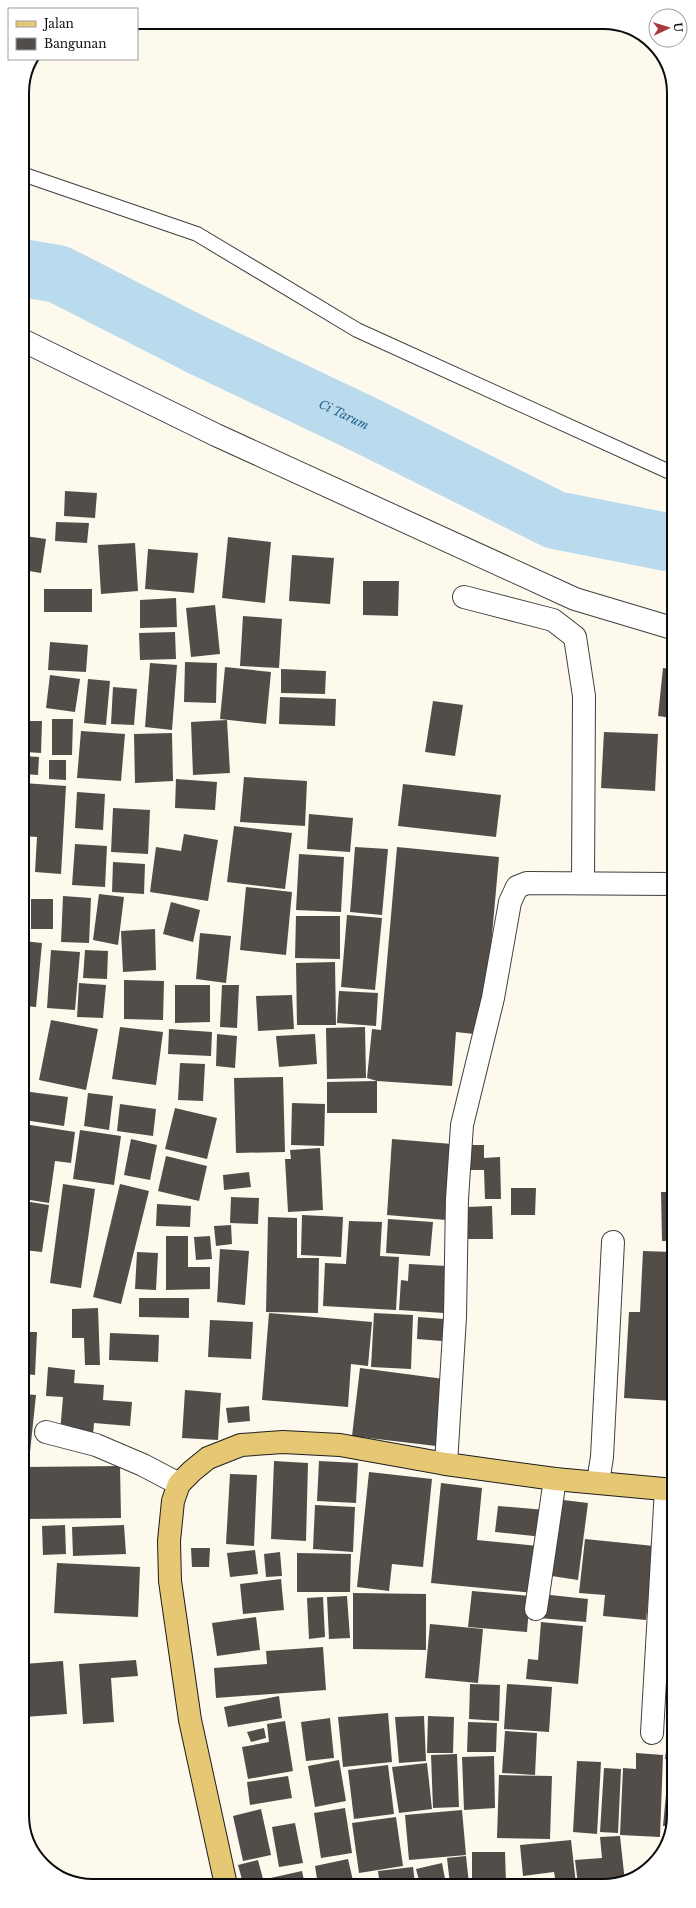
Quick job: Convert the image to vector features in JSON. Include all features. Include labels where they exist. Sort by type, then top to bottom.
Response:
[{"type":"main road","points":[[225,1879],[190,1720],[170,1581],[169,1541],[173,1501],[179,1484],[208,1458],[241,1445],[283,1442],[340,1445],[446,1464],[555,1479],[667,1490]]},
{"type":"street","points":[[29,343],[216,435],[575,600],[667,627]]},
{"type":"street","points":[[464,597],[553,620],[575,637],[584,696],[583,883]]},
{"type":"street","points":[[446,1464],[455,1317],[457,1199],[462,1125],[493,998],[510,902],[517,887],[526,883],[667,884]]},
{"type":"street","points":[[598,1482],[602,1457],[613,1242]]},
{"type":"street","points":[[46,1432],[96,1445],[143,1465],[179,1484]]},
{"type":"street","points":[[536,1609],[555,1479]]},
{"type":"street","points":[[652,1732],[667,1530]]},
{"type":"lane","points":[[29,176],[197,234],[357,330],[667,471]]},
{"type":"building","points":[[65,491],[97,493],[95,518],[64,516]]},
{"type":"building","points":[[56,522],[89,523],[87,543],[55,541]]},
{"type":"building","points":[[29,537],[46,539],[41,573],[29,571]]},
{"type":"building","points":[[228,537],[271,542],[265,603],[222,598]]},
{"type":"building","points":[[135,543],[138,591],[101,594],[98,545]]},
{"type":"building","points":[[148,549],[198,553],[194,593],[145,589]]},
{"type":"building","points":[[292,555],[334,558],[330,604],[289,601]]},
{"type":"building","points":[[363,581],[399,581],[398,616],[363,615]]},
{"type":"building","points":[[44,589],[92,589],[92,612],[44,612]]},
{"type":"building","points":[[176,598],[177,627],[140,628],[140,600]]},
{"type":"building","points":[[215,605],[220,654],[191,657],[186,608]]},
{"type":"building","points":[[243,616],[282,619],[279,668],[240,666]]},
{"type":"building","points":[[175,632],[176,659],[140,660],[139,633]]},
{"type":"building","points":[[50,642],[88,645],[86,672],[48,670]]},
{"type":"building","points":[[185,662],[217,663],[216,703],[184,702]]},
{"type":"building","points":[[150,663],[177,665],[172,730],[145,727]]},
{"type":"building","points":[[225,667],[271,672],[266,724],[220,719]]},
{"type":"building","points":[[663,668],[667,668],[667,717],[658,716]]},
{"type":"building","points":[[281,669],[326,671],[325,694],[281,693]]},
{"type":"building","points":[[50,675],[80,679],[75,712],[46,708]]},
{"type":"building","points":[[88,679],[110,681],[106,725],[84,723]]},
{"type":"building","points":[[113,687],[137,689],[134,725],[111,724]]},
{"type":"building","points":[[280,697],[336,699],[335,726],[279,724]]},
{"type":"building","points":[[433,701],[463,705],[455,756],[425,752]]},
{"type":"building","points":[[52,719],[73,719],[72,755],[52,755]]},
{"type":"building","points":[[227,720],[230,773],[193,775],[191,722]]},
{"type":"building","points":[[29,721],[42,721],[41,753],[29,752]]},
{"type":"building","points":[[81,731],[125,734],[121,781],[77,778]]},
{"type":"building","points":[[604,732],[658,734],[655,791],[601,788]]},
{"type":"building","points":[[172,733],[173,781],[135,783],[134,734]]},
{"type":"building","points":[[29,756],[39,757],[38,775],[29,774]]},
{"type":"building","points":[[49,760],[66,760],[66,780],[49,779]]},
{"type":"building","points":[[244,777],[307,781],[305,826],[240,822]]},
{"type":"building","points":[[176,779],[217,782],[215,810],[175,808]]},
{"type":"building","points":[[29,783],[66,786],[61,874],[35,872],[37,837],[29,836]]},
{"type":"building","points":[[403,784],[501,795],[496,837],[398,826]]},
{"type":"building","points":[[77,792],[105,794],[103,830],[75,828]]},
{"type":"building","points":[[113,808],[150,810],[148,854],[111,852]]},
{"type":"building","points":[[309,814],[353,818],[350,852],[307,849]]},
{"type":"building","points":[[234,826],[292,833],[285,889],[227,882]]},
{"type":"building","points":[[184,834],[218,840],[208,901],[150,892],[156,847],[181,851]]},
{"type":"building","points":[[75,844],[107,846],[105,887],[72,885]]},
{"type":"building","points":[[355,847],[388,849],[382,915],[350,912]]},
{"type":"building","points":[[397,847],[499,857],[483,1035],[456,1032],[452,1086],[377,1081],[367,1078],[372,1029],[381,1030]]},
{"type":"building","points":[[299,854],[344,857],[341,912],[296,910]]},
{"type":"building","points":[[113,862],[145,864],[144,894],[112,892]]},
{"type":"building","points":[[246,887],[292,892],[286,955],[240,950]]},
{"type":"building","points":[[99,894],[124,897],[118,945],[93,940]]},
{"type":"building","points":[[63,896],[91,898],[89,943],[61,942]]},
{"type":"building","points":[[31,899],[53,899],[53,929],[31,929]]},
{"type":"building","points":[[171,902],[200,910],[193,942],[163,934]]},
{"type":"building","points":[[347,915],[382,918],[375,990],[341,987]]},
{"type":"building","points":[[296,916],[340,916],[340,959],[295,958]]},
{"type":"building","points":[[155,929],[156,970],[123,972],[121,931]]},
{"type":"building","points":[[200,933],[231,936],[226,983],[196,979]]},
{"type":"building","points":[[29,942],[42,943],[36,1007],[29,1006]]},
{"type":"building","points":[[51,950],[80,952],[75,1010],[47,1008]]},
{"type":"building","points":[[85,950],[108,951],[107,979],[83,978]]},
{"type":"building","points":[[335,962],[336,1025],[297,1025],[296,963]]},
{"type":"building","points":[[124,980],[164,981],[163,1020],[124,1019]]},
{"type":"building","points":[[79,983],[106,985],[103,1018],[77,1017]]},
{"type":"building","points":[[175,985],[210,985],[210,1022],[175,1023]]},
{"type":"building","points":[[222,985],[239,985],[237,1028],[220,1027]]},
{"type":"building","points":[[339,991],[378,993],[376,1026],[337,1023]]},
{"type":"building","points":[[292,995],[294,1029],[258,1031],[256,996]]},
{"type":"building","points":[[51,1020],[98,1029],[86,1090],[39,1080]]},
{"type":"building","points":[[120,1027],[163,1032],[156,1085],[112,1079]]},
{"type":"building","points":[[365,1027],[366,1078],[327,1079],[326,1028]]},
{"type":"building","points":[[169,1029],[212,1032],[211,1056],[168,1054]]},
{"type":"building","points":[[217,1034],[237,1036],[235,1068],[216,1066]]},
{"type":"building","points":[[315,1034],[317,1064],[279,1067],[276,1036]]},
{"type":"building","points":[[180,1063],[205,1064],[203,1101],[178,1100]]},
{"type":"building","points":[[283,1077],[285,1152],[236,1153],[234,1078]]},
{"type":"building","points":[[377,1081],[377,1113],[327,1113],[327,1082]]},
{"type":"building","points":[[29,1092],[68,1097],[64,1126],[29,1121]]},
{"type":"building","points":[[88,1093],[113,1096],[109,1130],[84,1126]]},
{"type":"building","points":[[292,1103],[325,1104],[324,1146],[291,1145]]},
{"type":"building","points":[[120,1104],[156,1109],[153,1136],[117,1131]]},
{"type":"building","points":[[175,1108],[217,1118],[207,1159],[165,1149]]},
{"type":"building","points":[[29,1125],[75,1132],[71,1163],[55,1161],[49,1203],[29,1200]]},
{"type":"building","points":[[80,1130],[121,1136],[114,1185],[73,1179]]},
{"type":"building","points":[[131,1139],[157,1145],[150,1180],[124,1175]]},
{"type":"building","points":[[392,1139],[452,1144],[446,1220],[387,1215]]},
{"type":"building","points":[[470,1145],[484,1145],[484,1158],[500,1157],[501,1199],[485,1199],[484,1170],[471,1170]]},
{"type":"building","points":[[320,1148],[323,1210],[288,1212],[285,1159],[291,1159],[290,1150]]},
{"type":"building","points":[[166,1156],[207,1166],[199,1201],[158,1191]]},
{"type":"building","points":[[249,1172],[251,1187],[224,1190],[223,1175]]},
{"type":"building","points":[[63,1184],[95,1189],[81,1288],[50,1283]]},
{"type":"building","points":[[120,1184],[149,1191],[121,1304],[93,1297]]},
{"type":"building","points":[[511,1188],[536,1188],[535,1215],[511,1215]]},
{"type":"building","points":[[661,1192],[667,1192],[667,1241],[662,1241]]},
{"type":"building","points":[[231,1197],[259,1198],[258,1224],[230,1223]]},
{"type":"building","points":[[29,1202],[49,1205],[42,1252],[29,1251]]},
{"type":"building","points":[[157,1204],[191,1206],[190,1227],[156,1226]]},
{"type":"building","points":[[492,1206],[493,1239],[467,1239],[466,1207]]},
{"type":"building","points":[[302,1215],[343,1217],[341,1257],[301,1255]]},
{"type":"building","points":[[268,1217],[297,1218],[297,1258],[319,1258],[318,1313],[266,1312]]},
{"type":"building","points":[[388,1219],[433,1222],[430,1256],[386,1253]]},
{"type":"building","points":[[349,1221],[382,1222],[380,1256],[399,1257],[396,1310],[323,1306],[325,1263],[346,1264]]},
{"type":"building","points":[[231,1225],[232,1244],[216,1246],[214,1226]]},
{"type":"building","points":[[166,1236],[188,1236],[188,1267],[210,1267],[210,1289],[166,1290]]},
{"type":"building","points":[[210,1236],[212,1259],[196,1260],[194,1237]]},
{"type":"building","points":[[220,1249],[249,1251],[245,1305],[217,1302]]},
{"type":"building","points":[[643,1251],[667,1252],[667,1401],[624,1398],[629,1312],[640,1312]]},
{"type":"building","points":[[137,1252],[158,1253],[156,1290],[135,1289]]},
{"type":"building","points":[[409,1264],[447,1266],[444,1313],[399,1310],[401,1280],[408,1281]]},
{"type":"building","points":[[139,1298],[189,1298],[189,1318],[139,1317]]},
{"type":"building","points":[[98,1308],[100,1365],[85,1365],[84,1338],[72,1338],[72,1309]]},
{"type":"building","points":[[269,1313],[372,1322],[368,1366],[351,1364],[348,1407],[262,1400]]},
{"type":"building","points":[[374,1313],[413,1315],[411,1369],[371,1367]]},
{"type":"building","points":[[418,1317],[444,1319],[442,1341],[417,1339]]},
{"type":"building","points":[[210,1320],[253,1322],[251,1359],[208,1357]]},
{"type":"building","points":[[29,1332],[37,1332],[35,1375],[29,1374]]},
{"type":"building","points":[[110,1333],[159,1335],[158,1362],[109,1360]]},
{"type":"building","points":[[48,1367],[75,1370],[74,1383],[104,1385],[103,1400],[132,1402],[130,1426],[94,1423],[93,1435],[60,1432],[63,1397],[46,1396]]},
{"type":"building","points":[[360,1368],[444,1379],[436,1446],[352,1436]]},
{"type":"building","points":[[185,1390],[221,1393],[218,1440],[182,1438]]},
{"type":"building","points":[[29,1394],[36,1395],[29,1462]]},
{"type":"building","points":[[249,1406],[250,1421],[228,1423],[226,1408]]},
{"type":"building","points":[[274,1461],[308,1463],[306,1541],[271,1539]]},
{"type":"building","points":[[319,1461],[358,1463],[356,1503],[317,1501]]},
{"type":"building","points":[[120,1466],[121,1518],[29,1519],[29,1467]]},
{"type":"building","points":[[369,1472],[432,1479],[423,1567],[392,1564],[389,1591],[357,1587]]},
{"type":"building","points":[[230,1474],[257,1475],[254,1546],[226,1544]]},
{"type":"building","points":[[441,1483],[482,1488],[477,1540],[538,1546],[534,1593],[431,1583]]},
{"type":"building","points":[[555,1499],[588,1503],[578,1580],[545,1575]]},
{"type":"building","points":[[315,1505],[355,1507],[353,1552],[313,1549]]},
{"type":"building","points":[[498,1506],[546,1510],[543,1537],[495,1532]]},
{"type":"building","points":[[65,1525],[66,1554],[43,1555],[42,1526]]},
{"type":"building","points":[[124,1525],[126,1554],[73,1556],[72,1527]]},
{"type":"building","points":[[585,1539],[654,1546],[646,1620],[603,1616],[605,1595],[579,1593]]},
{"type":"building","points":[[191,1548],[210,1548],[209,1567],[192,1567]]},
{"type":"building","points":[[255,1550],[258,1574],[230,1577],[227,1553]]},
{"type":"building","points":[[280,1552],[282,1576],[266,1577],[264,1554]]},
{"type":"building","points":[[297,1553],[351,1554],[350,1592],[297,1592]]},
{"type":"building","points":[[57,1563],[140,1567],[138,1617],[54,1613]]},
{"type":"building","points":[[281,1579],[284,1610],[243,1614],[240,1584]]},
{"type":"building","points":[[472,1591],[530,1596],[527,1632],[468,1627]]},
{"type":"building","points":[[353,1593],[426,1594],[426,1650],[353,1649]]},
{"type":"building","points":[[541,1594],[588,1599],[586,1622],[539,1618]]},
{"type":"building","points":[[347,1596],[350,1638],[329,1639],[327,1597]]},
{"type":"building","points":[[323,1597],[325,1637],[309,1639],[307,1598]]},
{"type":"building","points":[[256,1617],[260,1650],[217,1656],[212,1623]]},
{"type":"building","points":[[541,1622],[583,1626],[578,1684],[526,1679],[528,1659],[538,1660]]},
{"type":"building","points":[[430,1624],[483,1629],[478,1683],[425,1678]]},
{"type":"building","points":[[323,1647],[326,1690],[216,1698],[214,1668],[267,1664],[266,1651]]},
{"type":"building","points":[[136,1660],[138,1676],[111,1678],[114,1722],[83,1724],[79,1664]]},
{"type":"building","points":[[63,1661],[67,1714],[29,1717],[29,1664]]},
{"type":"building","points":[[470,1684],[500,1685],[499,1721],[469,1719]]},
{"type":"building","points":[[507,1684],[552,1687],[549,1732],[504,1729]]},
{"type":"building","points":[[279,1696],[282,1718],[228,1727],[224,1707]]},
{"type":"building","points":[[388,1713],[392,1762],[343,1767],[338,1717]]},
{"type":"building","points":[[424,1716],[426,1761],[399,1763],[395,1717]]},
{"type":"building","points":[[428,1716],[454,1717],[453,1753],[427,1753]]},
{"type":"building","points":[[330,1718],[334,1758],[306,1761],[301,1722]]},
{"type":"building","points":[[285,1721],[293,1771],[248,1779],[242,1747],[269,1742],[267,1724]]},
{"type":"building","points":[[468,1722],[497,1723],[496,1752],[467,1752]]},
{"type":"building","points":[[264,1728],[266,1738],[251,1742],[247,1732]]},
{"type":"building","points":[[505,1731],[537,1733],[535,1775],[502,1773]]},
{"type":"building","points":[[667,1744],[667,1759],[665,1759]]},
{"type":"building","points":[[636,1753],[663,1755],[660,1837],[620,1835],[623,1768],[636,1769]]},
{"type":"building","points":[[457,1754],[459,1807],[433,1808],[431,1755]]},
{"type":"building","points":[[494,1756],[495,1808],[464,1810],[462,1757]]},
{"type":"building","points":[[339,1760],[346,1801],[315,1807],[308,1766]]},
{"type":"building","points":[[577,1761],[601,1762],[597,1834],[573,1832]]},
{"type":"building","points":[[427,1763],[432,1809],[399,1813],[392,1767]]},
{"type":"building","points":[[388,1765],[394,1814],[354,1819],[348,1770]]},
{"type":"building","points":[[604,1768],[621,1769],[618,1833],[600,1832]]},
{"type":"building","points":[[499,1775],[552,1776],[550,1839],[497,1838]]},
{"type":"building","points":[[288,1776],[292,1798],[250,1805],[247,1782]]},
{"type":"building","points":[[667,1784],[667,1815],[666,1826],[663,1826]]},
{"type":"building","points":[[345,1808],[352,1853],[321,1858],[314,1813]]},
{"type":"building","points":[[261,1809],[271,1855],[243,1861],[233,1816]]},
{"type":"building","points":[[462,1810],[466,1855],[409,1860],[405,1815]]},
{"type":"building","points":[[396,1817],[403,1866],[359,1873],[352,1823]]},
{"type":"building","points":[[295,1823],[303,1863],[279,1867],[272,1827]]},
{"type":"building","points":[[620,1836],[624,1875],[603,1879],[577,1879],[575,1860],[602,1858],[600,1837]]},
{"type":"building","points":[[571,1840],[575,1879],[555,1879],[554,1872],[523,1876],[520,1845]]},
{"type":"building","points":[[472,1852],[505,1852],[506,1879],[472,1879]]},
{"type":"building","points":[[466,1856],[468,1879],[449,1879],[447,1858]]},
{"type":"building","points":[[348,1859],[353,1879],[317,1879],[315,1866]]},
{"type":"building","points":[[258,1860],[263,1879],[242,1879],[238,1865]]},
{"type":"building","points":[[442,1863],[445,1879],[419,1879],[416,1869]]},
{"type":"building","points":[[413,1867],[414,1879],[379,1879],[378,1871]]},
{"type":"building","points":[[302,1871],[304,1879],[266,1879]]},
{"type":"waterway","name":"Ci Tarum","points":[[29,269],[58,274],[197,345],[367,426],[555,520],[667,542]]}]
